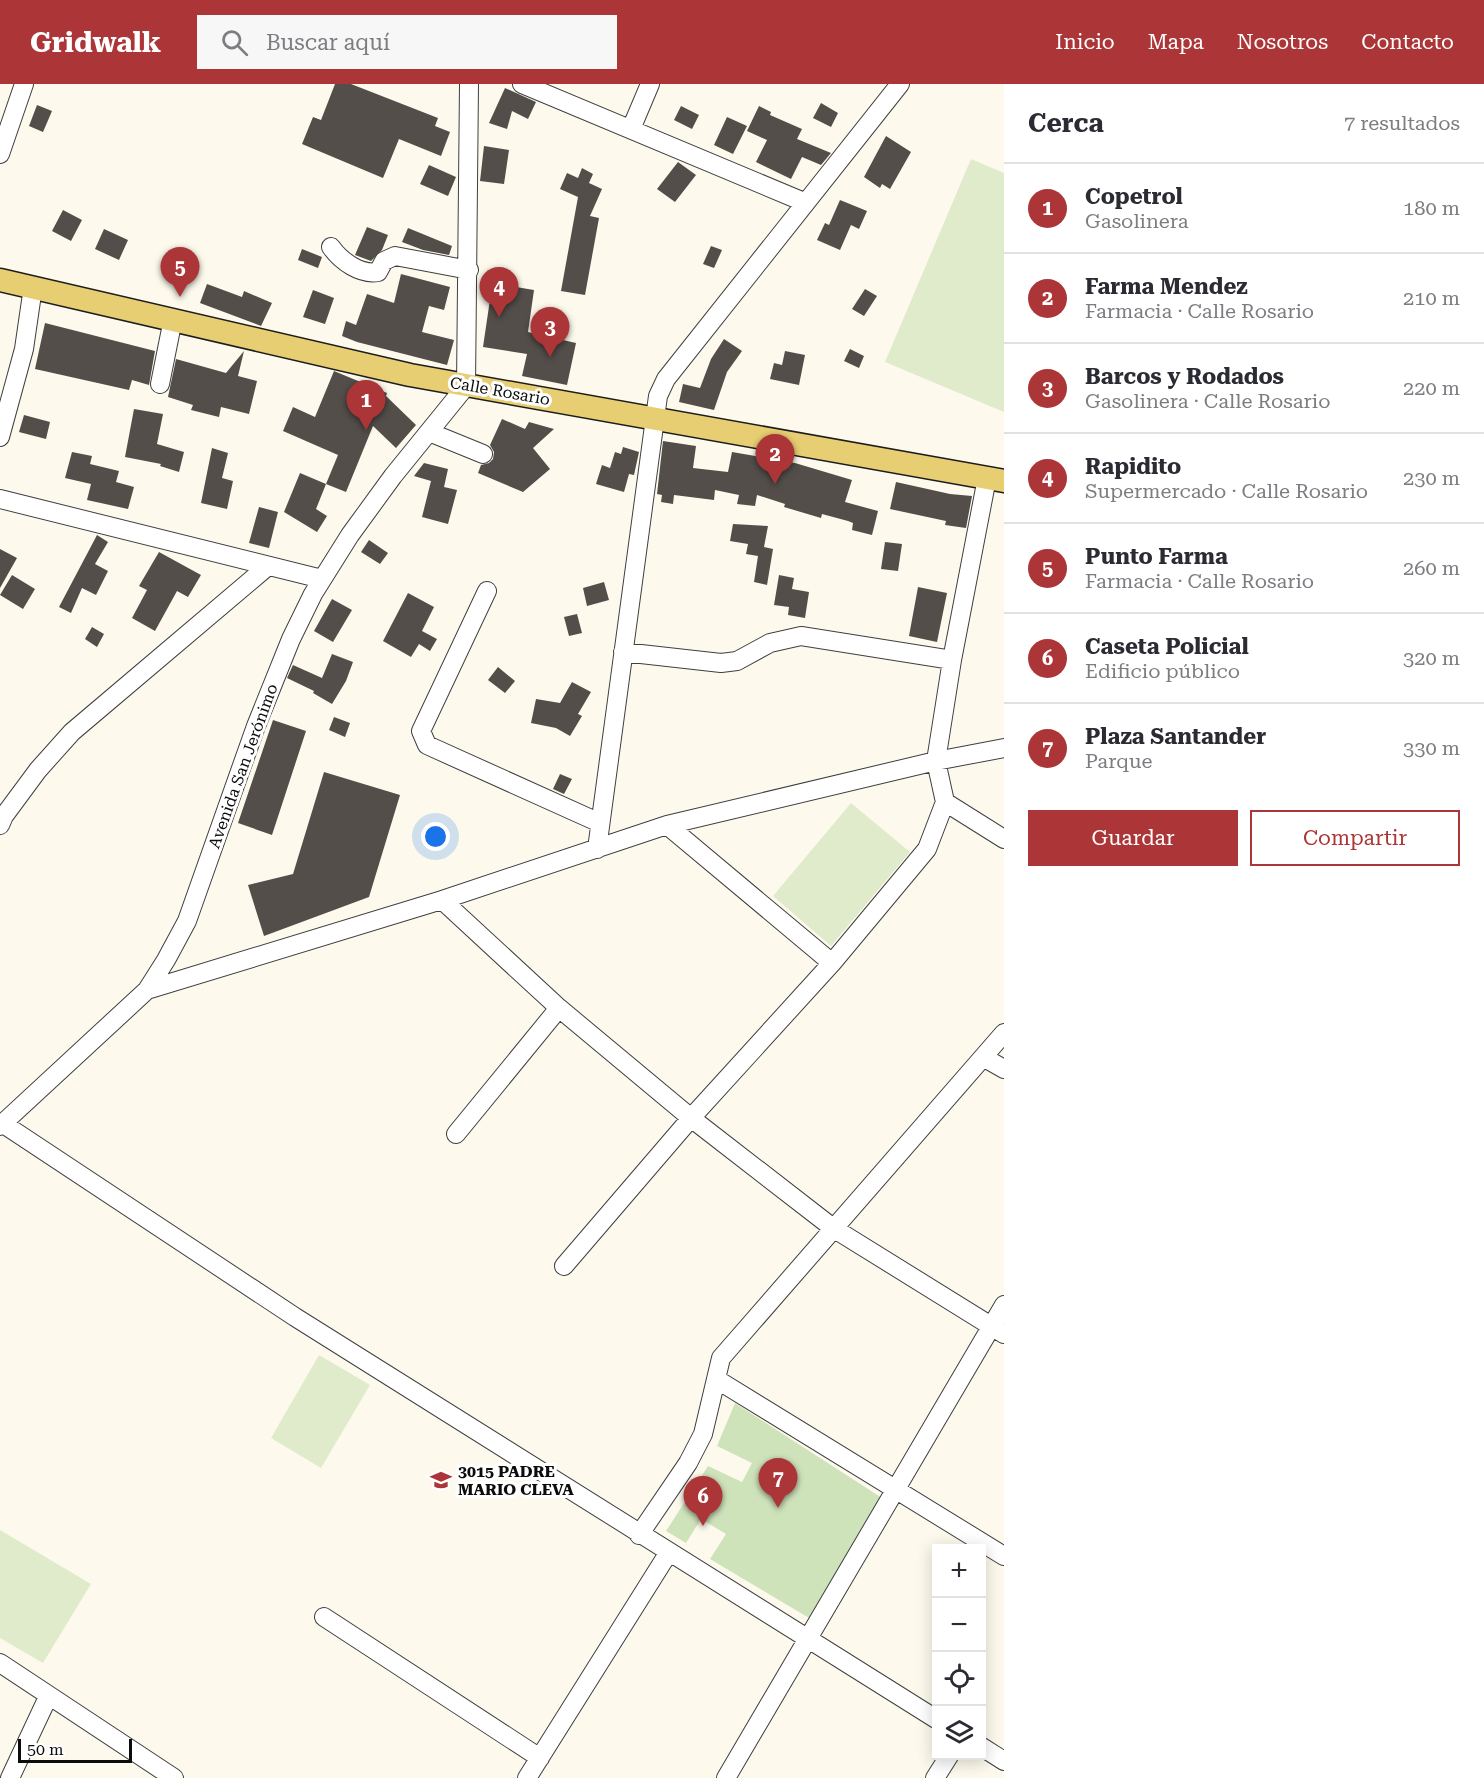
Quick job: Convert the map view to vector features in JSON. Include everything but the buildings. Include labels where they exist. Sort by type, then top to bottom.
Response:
[{"type":"main road","name":"Calle Rosario","points":[[0,280],[410,375],[996,479]]},
{"type":"street","points":[[0,154],[24,84]]},
{"type":"street","points":[[466,386],[469,270],[469,84]]},
{"type":"street","points":[[522,84],[804,202]]},
{"type":"street","points":[[631,129],[650,84]]},
{"type":"street","points":[[597,849],[658,396],[666,379],[804,202],[900,84]]},
{"type":"street","points":[[331,247],[345,263],[372,273],[378,272],[384,261],[395,256],[469,270]]},
{"type":"street","points":[[0,437],[24,349],[33,287]]},
{"type":"street","points":[[160,384],[173,319]]},
{"type":"street","name":"Avenida San Jerónimo","points":[[1,1124],[147,990],[187,921],[286,650],[322,579],[375,501],[466,386]]},
{"type":"street","points":[[429,432],[483,454]]},
{"type":"street","points":[[564,1266],[691,1118],[832,963],[927,849],[945,802],[936,761],[952,660],[996,479]]},
{"type":"street","points":[[0,499],[322,579]]},
{"type":"street","points":[[0,825],[4,816],[38,770],[72,732],[268,566]]},
{"type":"street","points":[[487,591],[421,731],[423,738],[427,745],[600,823]]},
{"type":"street","points":[[623,652],[721,663],[737,661],[770,643],[801,636],[952,660]]},
{"type":"street","points":[[147,990],[442,900],[667,825],[936,761],[1004,748]]},
{"type":"street","points":[[945,802],[1004,839]]},
{"type":"street","points":[[667,825],[832,963]]},
{"type":"street","points":[[442,900],[559,1008],[691,1118],[833,1228],[998,1330]]},
{"type":"street","points":[[456,1134],[559,1008]]},
{"type":"street","points":[[639,1535],[688,1463],[702,1434],[721,1358],[1004,1033]]},
{"type":"street","points":[[983,1057],[1004,1069]]},
{"type":"street","points":[[1,1124],[295,1317],[639,1535],[932,1717]]},
{"type":"street","points":[[726,1778],[897,1490],[998,1330],[1004,1305]]},
{"type":"street","points":[[716,1379],[1004,1556]]},
{"type":"street","points":[[527,1778],[669,1552]]},
{"type":"street","points":[[324,1617],[540,1758]]},
{"type":"street","points":[[0,1663],[48,1697],[174,1778]]},
{"type":"street","points":[[10,1778],[48,1697]]},
{"type":"street","points":[[986,1750],[1004,1761]]},
{"type":"street","points":[[935,1778],[946,1760]]},
{"type":"green space","points":[[971,159],[1004,173],[1004,412],[885,362]]},
{"type":"green space","points":[[851,803],[910,852],[831,946],[773,896]]},
{"type":"green space","points":[[319,1355],[370,1385],[321,1468],[271,1438]]},
{"type":"green space","points":[[735,1403],[882,1498],[809,1618],[710,1559],[726,1534],[701,1519],[686,1543],[666,1531],[708,1466],[742,1482],[752,1463],[717,1446]]},
{"type":"green space","points":[[0,1530],[91,1584],[43,1663],[0,1638]]},
{"type":"place","name":"Punto Farma","points":[[180,297]]},
{"type":"place","name":"Rapidito","points":[[499,317]]},
{"type":"place","name":"Barcos y Rodados","points":[[550,357]]},
{"type":"place","name":"Copetrol","points":[[366,430]]},
{"type":"place","name":"Farma Mendez","points":[[775,484]]},
{"type":"place","name":"3015 PADRE MARIO CLEVA","points":[[441,1480]]},
{"type":"place","name":"Plaza Santander","points":[[778,1508]]},
{"type":"place","name":"Caseta Policial","points":[[703,1526]]}]
